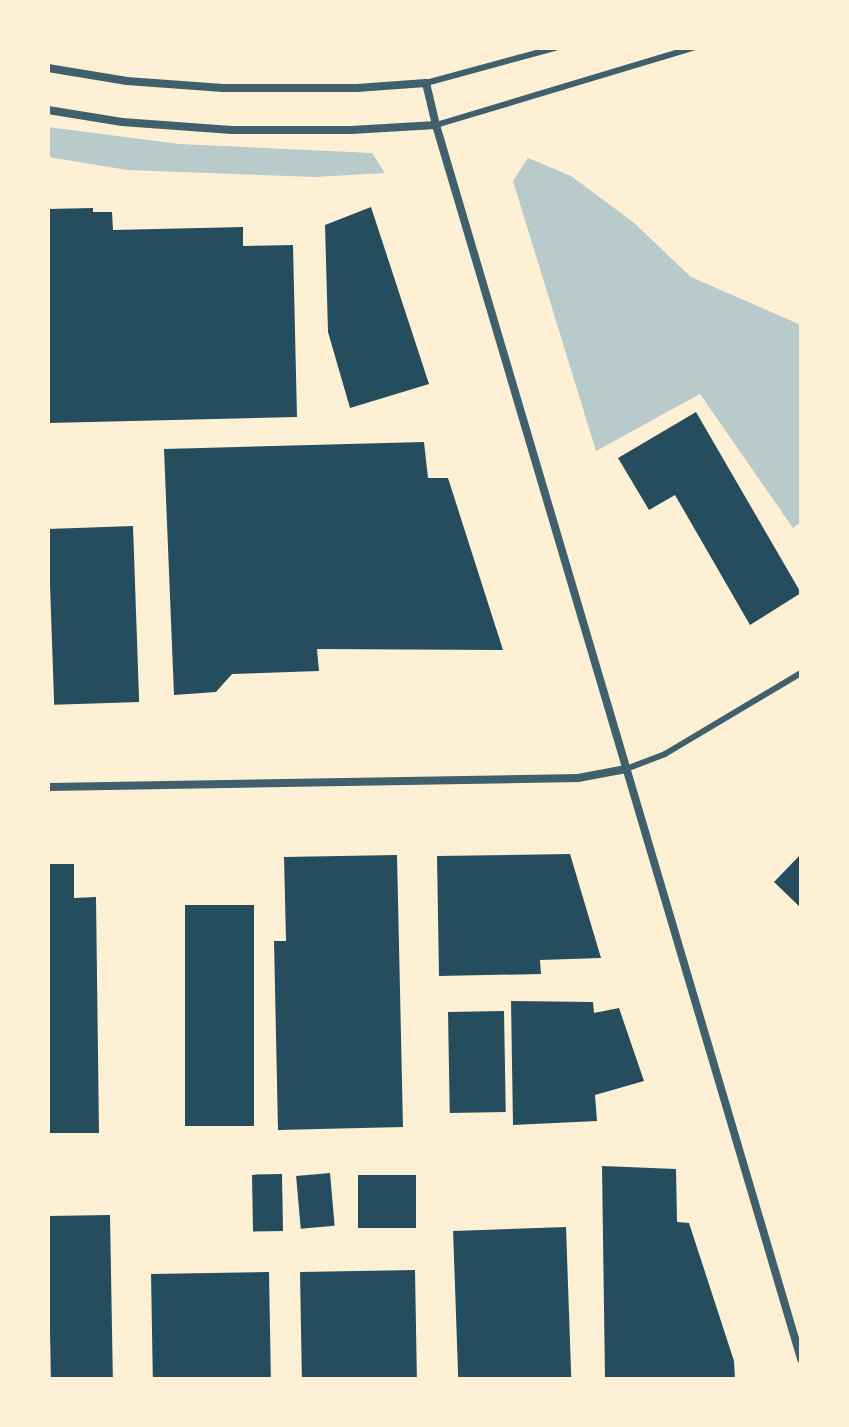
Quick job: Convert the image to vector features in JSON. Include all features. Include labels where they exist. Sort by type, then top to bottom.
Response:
[{"type":"street","points":[[48,68],[127,81],[223,88],[357,88],[426,83],[801,1359]]},
{"type":"street","points":[[48,110],[136,123],[232,130],[351,130],[436,125]]},
{"type":"street","points":[[48,787],[578,778],[626,769]]},
{"type":"lane","points":[[426,83],[555,48]]},
{"type":"lane","points":[[436,125],[693,48]]},
{"type":"lane","points":[[626,769],[665,754],[801,673]]},
{"type":"shaded area","points":[[48,127],[179,144],[372,153],[385,173],[315,177],[127,170],[48,157]]},
{"type":"shaded area","points":[[528,158],[571,176],[633,222],[691,277],[801,325],[801,522],[793,528],[700,394],[596,451],[513,181]]},
{"type":"building","points":[[371,207],[429,384],[350,408],[328,332],[325,225]]},
{"type":"building","points":[[93,208],[93,212],[112,212],[113,230],[243,227],[243,246],[293,245],[297,417],[48,423],[48,209]]},
{"type":"building","points":[[696,412],[801,593],[750,625],[675,495],[649,510],[618,458]]},
{"type":"building","points":[[424,442],[428,478],[448,478],[503,650],[317,649],[319,671],[232,674],[216,692],[174,695],[164,449]]},
{"type":"building","points":[[133,526],[139,702],[54,705],[48,529]]},
{"type":"building","points":[[570,854],[601,958],[540,960],[541,974],[439,976],[437,856]]},
{"type":"building","points":[[801,854],[801,908],[774,882]]},
{"type":"building","points":[[397,855],[403,1127],[278,1130],[274,941],[286,941],[284,857]]},
{"type":"building","points":[[48,864],[74,864],[74,898],[96,897],[99,1133],[48,1133]]},
{"type":"building","points":[[185,905],[254,905],[254,1126],[185,1126]]},
{"type":"building","points":[[511,1001],[593,1002],[594,1013],[619,1008],[644,1081],[595,1095],[597,1121],[513,1125]]},
{"type":"building","points":[[504,1011],[506,1112],[450,1113],[448,1012]]},
{"type":"building","points":[[602,1166],[676,1169],[677,1222],[689,1223],[734,1361],[735,1379],[605,1379]]},
{"type":"building","points":[[330,1173],[335,1226],[301,1229],[296,1176]]},
{"type":"building","points":[[282,1174],[283,1231],[253,1232],[252,1175]]},
{"type":"building","points":[[358,1175],[416,1175],[416,1228],[358,1228]]},
{"type":"building","points":[[110,1215],[113,1379],[51,1379],[48,1216]]},
{"type":"building","points":[[566,1227],[571,1379],[458,1379],[453,1231]]},
{"type":"building","points":[[415,1270],[417,1379],[302,1379],[300,1272]]},
{"type":"building","points":[[269,1272],[271,1379],[153,1379],[151,1274]]}]
